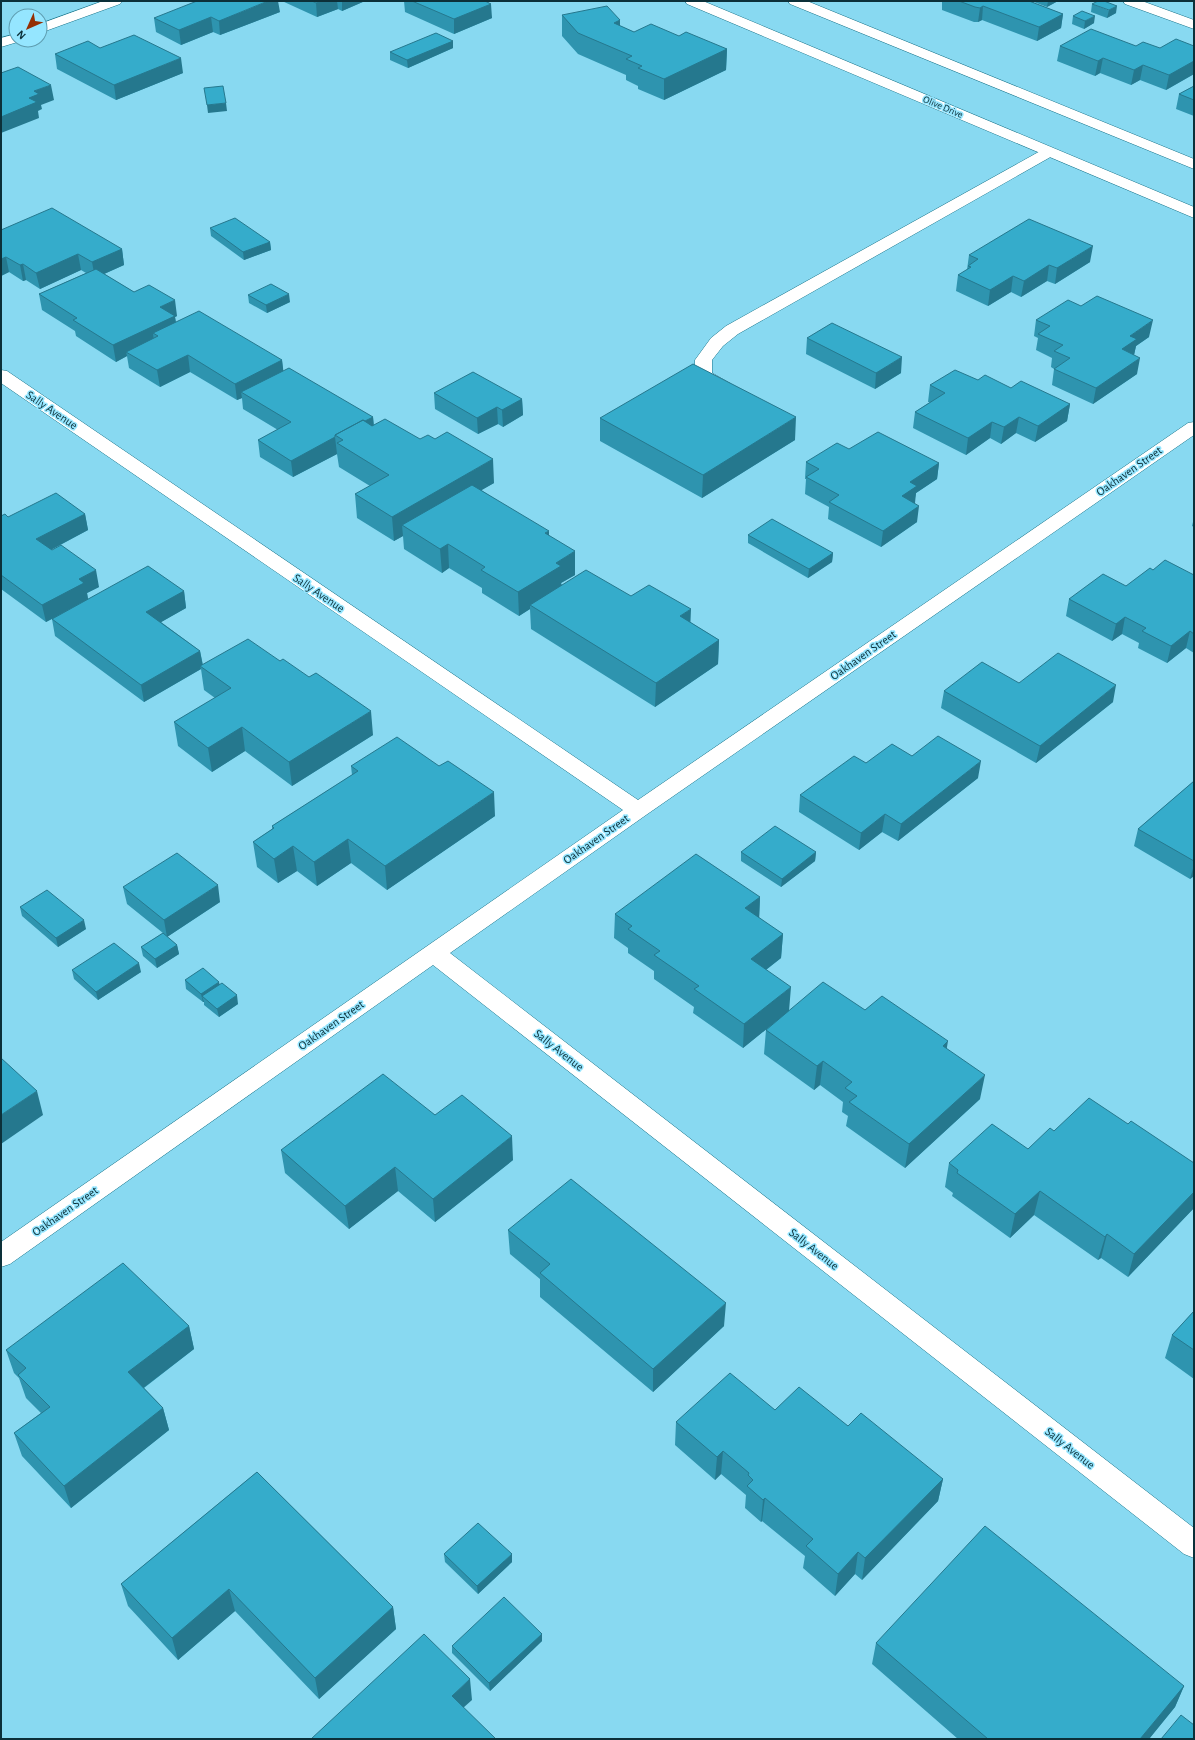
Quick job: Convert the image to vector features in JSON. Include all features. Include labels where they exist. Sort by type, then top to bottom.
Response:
[{"type":"street","points":[[48,26],[115,1]]},
{"type":"street","name":"Olive Drive","points":[[692,1],[1194,212]]},
{"type":"street","points":[[795,1],[1194,164]]},
{"type":"street","points":[[1130,1],[1194,25]]},
{"type":"street","points":[[736,394],[704,375],[703,360],[717,342],[732,330],[1049,152]]},
{"type":"street","name":"Sally Avenue","points":[[1,375],[638,810]]},
{"type":"street","name":"Oakhaven Street","points":[[1,1256],[638,810],[1194,427]]},
{"type":"street","name":"Sally Avenue","points":[[434,953],[1194,1545]]},
{"type":"building","points":[[197,1],[268,1],[219,21],[211,17],[179,30],[154,18]]},
{"type":"building","points":[[412,1],[485,1],[491,4],[454,19]]},
{"type":"building","points":[[959,1],[1029,1],[1063,14],[1039,27],[983,6],[980,8],[975,7]]},
{"type":"building","points":[[1098,1],[1104,1],[1117,6],[1109,10],[1092,4]]},
{"type":"building","points":[[607,6],[620,20],[614,23],[634,32],[651,24],[679,36],[686,32],[727,49],[664,79],[638,68],[642,66],[626,59],[632,56],[578,33],[562,15]]},
{"type":"building","points":[[1082,11],[1095,16],[1085,21],[1073,16]]},
{"type":"building","points":[[1091,29],[1136,46],[1143,42],[1160,48],[1176,39],[1194,46],[1194,61],[1169,75],[1143,65],[1134,70],[1103,58],[1098,61],[1060,46]]},
{"type":"building","points":[[436,33],[453,41],[407,60],[390,52]]},
{"type":"building","points":[[134,35],[181,58],[114,85],[55,54],[88,41],[100,48]]},
{"type":"building","points":[[18,67],[51,85],[34,91],[39,94],[29,98],[37,102],[1,117],[1,73]]},
{"type":"building","points":[[223,86],[226,103],[207,105],[204,88]]},
{"type":"building","points":[[1194,86],[1194,100],[1179,94]]},
{"type":"building","points":[[52,208],[122,249],[92,262],[78,254],[36,273],[23,264],[20,265],[6,257],[1,259],[1,230]]},
{"type":"building","points":[[235,218],[270,242],[243,252],[210,228]]},
{"type":"building","points":[[1029,219],[1093,246],[1057,268],[1049,265],[1024,281],[1013,276],[990,290],[958,275],[971,267],[968,266],[978,259],[969,255]]},
{"type":"building","points":[[96,269],[134,292],[149,285],[175,300],[160,307],[175,316],[113,345],[73,320],[77,318],[39,294]]},
{"type":"building","points":[[271,284],[289,294],[266,305],[248,295]]},
{"type":"building","points":[[1097,296],[1153,320],[1130,336],[1137,339],[1122,349],[1140,358],[1096,388],[1054,369],[1070,358],[1054,351],[1063,345],[1038,334],[1050,326],[1036,320],[1068,300],[1081,306]]},
{"type":"building","points":[[199,311],[282,360],[235,384],[188,355],[157,370],[126,352],[158,336],[153,333]]},
{"type":"building","points":[[832,323],[902,357],[876,373],[807,338]]},
{"type":"building","points":[[693,364],[796,417],[703,475],[600,418]]},
{"type":"building","points":[[289,368],[373,417],[365,421],[363,420],[335,435],[335,437],[291,461],[258,440],[291,422],[241,392]]},
{"type":"building","points":[[955,370],[978,380],[985,375],[1011,388],[1021,381],[1070,404],[1038,426],[1019,417],[1004,427],[992,422],[968,438],[915,412],[945,393],[930,385]]},
{"type":"building","points":[[473,372],[522,399],[502,410],[497,407],[477,418],[434,393]]},
{"type":"building","points":[[385,419],[420,439],[428,435],[435,439],[447,432],[493,459],[392,517],[355,494],[389,475],[337,443],[343,440],[335,435],[363,420],[372,426]]},
{"type":"building","points":[[878,432],[939,463],[910,482],[917,486],[902,496],[919,506],[883,531],[829,502],[839,495],[806,477],[819,469],[806,462],[837,443],[849,449]]},
{"type":"building","points":[[472,485],[549,531],[545,533],[575,551],[556,563],[561,566],[518,592],[481,570],[485,567],[448,544],[440,549],[402,525]]},
{"type":"building","points":[[56,493],[85,514],[36,539],[52,550],[61,545],[96,570],[79,579],[84,583],[42,605],[1,575],[1,516],[5,514],[8,517]]},
{"type":"building","points":[[772,519],[833,553],[809,569],[748,535]]},
{"type":"building","points":[[1165,560],[1194,575],[1194,634],[1190,631],[1171,646],[1142,631],[1146,628],[1125,617],[1116,624],[1069,599],[1103,574],[1126,586],[1150,568],[1153,570]]},
{"type":"building","points":[[148,566],[184,591],[146,612],[200,651],[141,685],[52,619]]},
{"type":"building","points":[[586,570],[631,596],[649,585],[691,609],[680,616],[719,640],[656,683],[530,605]]},
{"type":"building","points":[[248,639],[280,661],[283,659],[309,677],[316,673],[371,711],[289,762],[242,727],[208,748],[174,722],[231,688],[200,666]]},
{"type":"building","points":[[1058,653],[1116,685],[1040,746],[944,691],[982,662],[1019,683]]},
{"type":"building","points":[[938,736],[981,761],[901,824],[885,814],[861,833],[800,795],[854,756],[866,763],[892,744],[912,756]]},
{"type":"building","points":[[397,737],[439,766],[448,761],[494,792],[385,866],[348,839],[314,862],[293,846],[274,859],[253,842],[274,828],[272,826],[358,771],[351,766]]},
{"type":"building","points":[[1194,781],[1194,861],[1138,829]]},
{"type":"building","points":[[775,826],[816,852],[782,879],[741,852]]},
{"type":"building","points":[[177,853],[218,885],[164,920],[123,887]]},
{"type":"building","points":[[696,854],[760,897],[745,908],[783,934],[751,959],[791,987],[744,1024],[694,989],[699,986],[654,955],[660,951],[628,929],[632,926],[615,914]]},
{"type":"building","points":[[47,890],[84,920],[56,938],[20,907]]},
{"type":"building","points":[[163,933],[177,945],[155,959],[141,947]]},
{"type":"building","points":[[114,943],[139,963],[96,992],[72,970]]},
{"type":"building","points":[[203,968],[219,982],[201,994],[185,980]]},
{"type":"building","points":[[823,982],[865,1010],[882,996],[948,1041],[943,1046],[985,1075],[909,1144],[849,1102],[857,1096],[845,1088],[852,1082],[823,1061],[817,1066],[766,1030]]},
{"type":"building","points":[[222,983],[237,995],[217,1009],[202,996]]},
{"type":"building","points":[[1,1058],[37,1091],[1,1115]]},
{"type":"building","points":[[383,1074],[435,1115],[462,1095],[512,1136],[433,1199],[395,1167],[345,1206],[281,1150]]},
{"type":"building","points":[[1089,1098],[1128,1124],[1131,1121],[1194,1163],[1194,1192],[1134,1254],[1107,1234],[1105,1237],[1040,1191],[1015,1214],[957,1173],[958,1170],[949,1163],[992,1124],[1028,1149],[1050,1128],[1054,1131]]},
{"type":"building","points":[[571,1179],[726,1303],[653,1369],[540,1273],[550,1264],[508,1230]]},
{"type":"building","points":[[123,1263],[189,1326],[128,1372],[163,1408],[64,1486],[14,1433],[50,1407],[18,1375],[26,1368],[6,1350]]},
{"type":"building","points":[[1194,1311],[1194,1350],[1172,1335]]},
{"type":"building","points":[[730,1373],[775,1410],[799,1387],[848,1426],[861,1413],[943,1479],[865,1558],[858,1552],[838,1574],[806,1546],[813,1539],[765,1498],[763,1500],[747,1486],[753,1480],[748,1475],[749,1473],[723,1451],[717,1457],[676,1422]]},
{"type":"building","points":[[257,1472],[393,1607],[315,1678],[229,1589],[172,1638],[121,1584]]},
{"type":"building","points":[[478,1523],[512,1554],[477,1586],[444,1554]]},
{"type":"building","points":[[985,1526],[1184,1686],[1140,1739],[988,1739],[876,1643]]},
{"type":"building","points":[[504,1597],[542,1634],[489,1683],[452,1646]]},
{"type":"building","points":[[424,1634],[470,1679],[452,1696],[496,1739],[311,1739]]},
{"type":"building","points":[[1181,1715],[1194,1725],[1194,1739],[1161,1739]]}]
